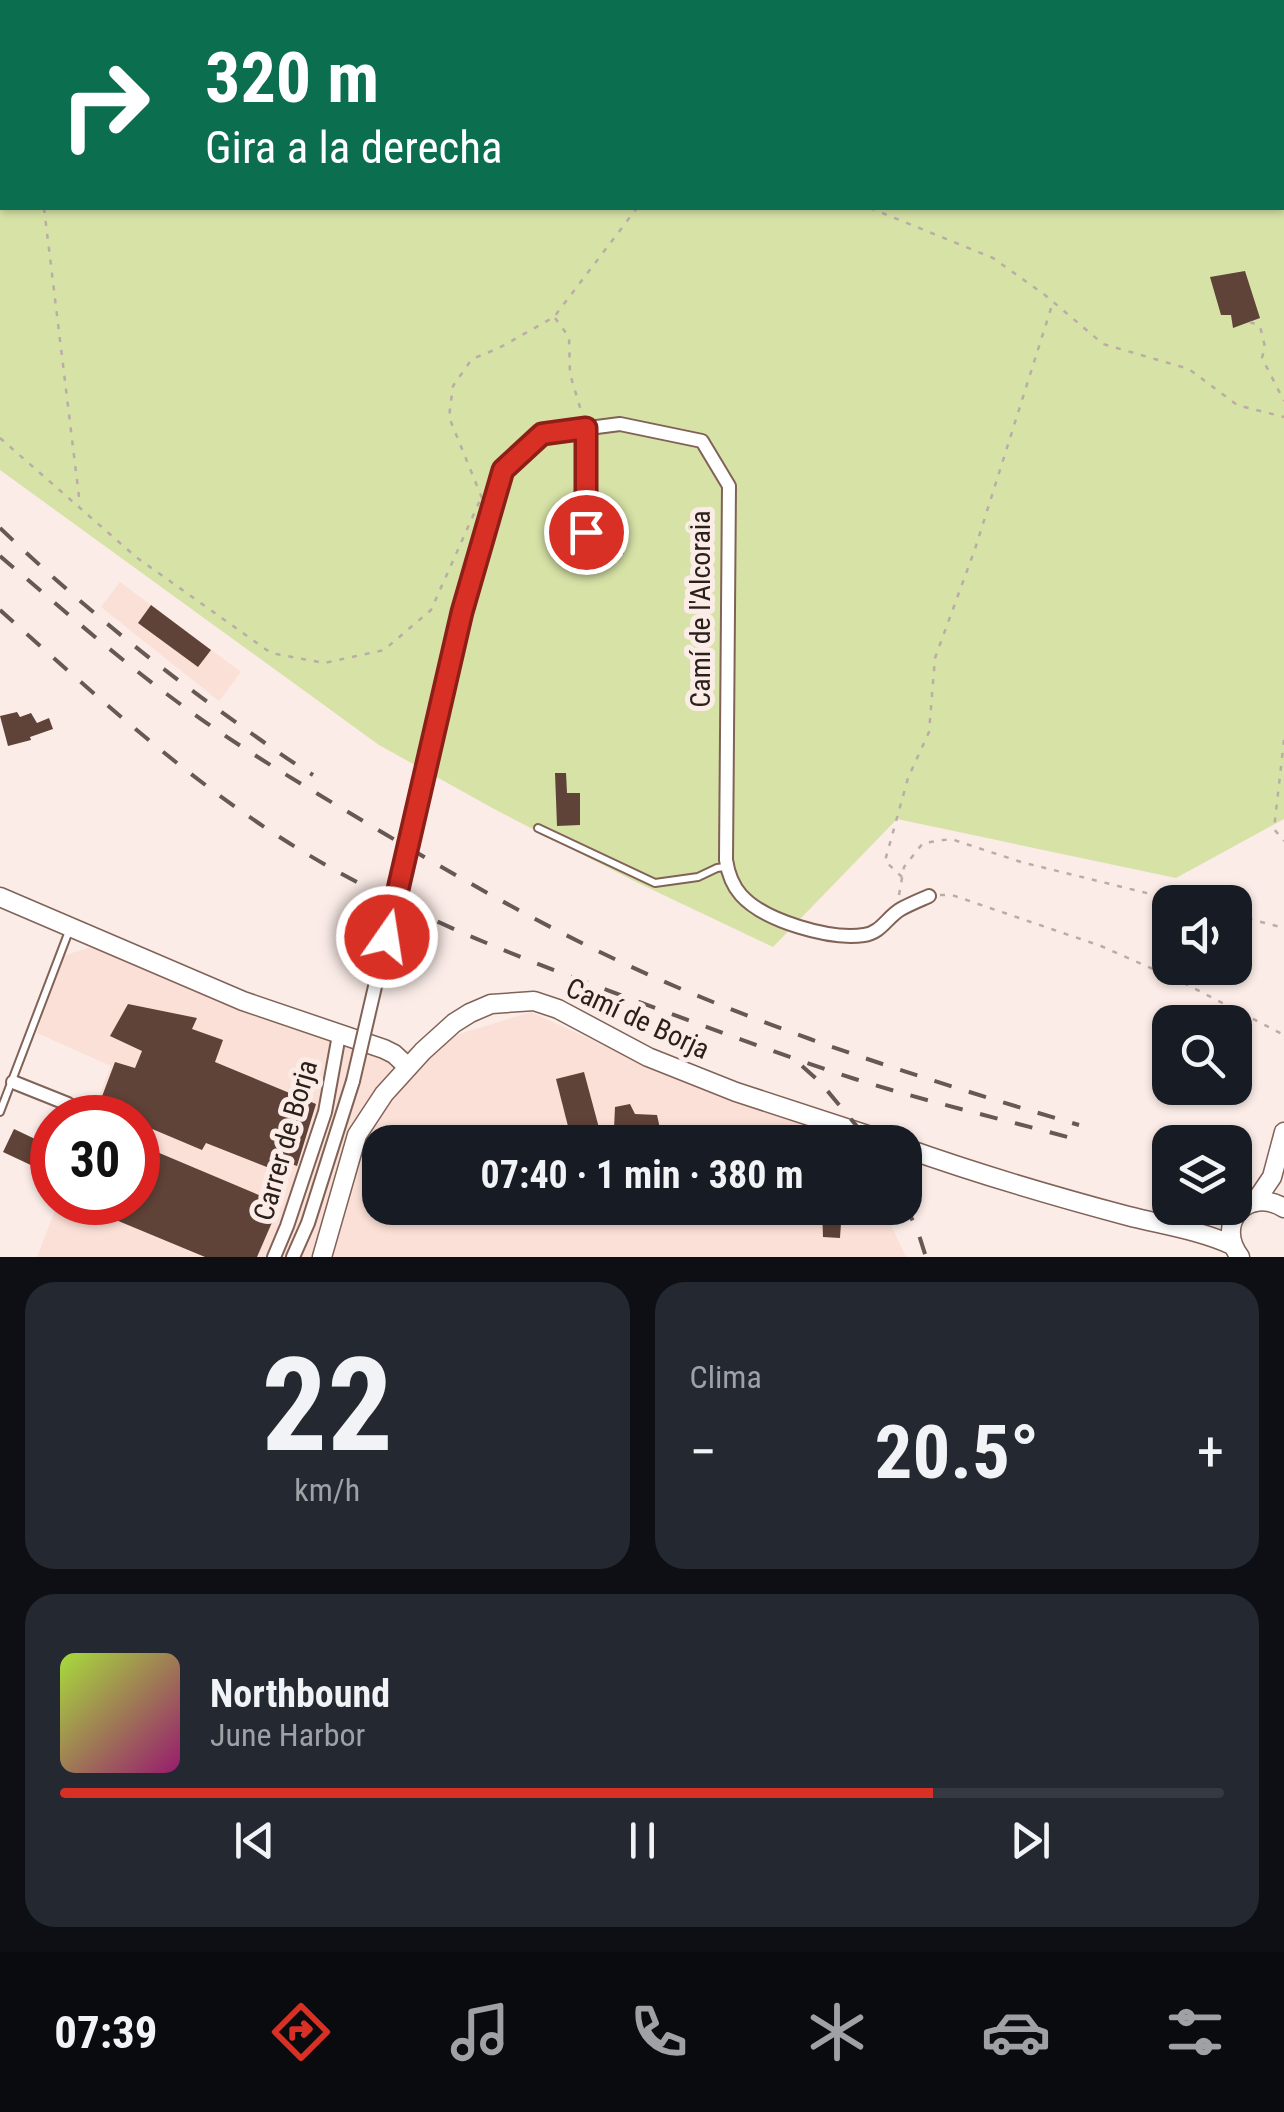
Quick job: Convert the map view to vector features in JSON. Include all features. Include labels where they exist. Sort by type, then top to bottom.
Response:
[{"type":"street","name":"Camí de l'Alcoraia","points":[[292,1257],[308,1223],[353,1082],[462,612],[503,470],[542,434],[620,424],[702,441],[729,486],[727,867]]},
{"type":"street","points":[[727,867],[732,883],[746,900],[787,924],[818,932],[876,932],[897,911],[929,896]]},
{"type":"street","points":[[0,897],[243,1002],[384,1049],[408,1067]]},
{"type":"street","name":"Camí de Borja","points":[[322,1257],[357,1134],[408,1067],[454,1023],[492,1004],[534,1002],[558,1009],[648,1057],[839,1125]]},
{"type":"street","name":"Carrer de Borja","points":[[274,1257],[288,1226],[324,1112],[340,1035]]},
{"type":"street","points":[[12,1082],[45,1095]]},
{"type":"street","points":[[1256,1202],[1272,1177],[1284,1132]]},
{"type":"street","points":[[922,1154],[979,1174],[1208,1234],[1236,1251]]},
{"type":"street","points":[[1278,1155],[1284,1197]]},
{"type":"street","points":[[1252,1203],[1273,1202],[1284,1208]]},
{"type":"street","points":[[1172,1226],[1192,1225]]},
{"type":"street","points":[[1233,1225],[1230,1235],[1236,1251]]},
{"type":"lane","points":[[586,428],[586,567]]},
{"type":"lane","points":[[538,828],[655,883],[698,877],[727,867]]},
{"type":"lane","points":[[0,1112],[70,928]]},
{"type":"path","points":[[44,210],[80,507]]},
{"type":"path","points":[[0,438],[136,558],[271,653],[324,663],[384,650],[432,610],[481,497],[449,417],[453,386],[472,359],[554,317],[635,210]]},
{"type":"path","points":[[875,210],[993,258],[1103,344],[1189,368],[1237,404],[1284,416]]},
{"type":"path","points":[[902,876],[885,861],[908,778],[929,732],[934,658],[975,549],[1054,302]]},
{"type":"path","points":[[554,317],[570,336],[570,374],[586,428]]},
{"type":"path","points":[[1250,322],[1260,326],[1262,358],[1284,401]]},
{"type":"path","points":[[1284,740],[1274,829],[1284,840]]},
{"type":"path","points":[[897,911],[904,867],[922,843],[952,839],[1020,862],[1152,894]]},
{"type":"path","points":[[929,896],[952,895],[1101,946],[1178,980],[1284,1035]]},
{"type":"path","points":[[1252,920],[1284,928]]},
{"type":"shaded area","points":[[120,582],[241,672],[219,701],[101,607]]},
{"type":"shaded area","points":[[91,947],[140,958],[394,1054],[531,1012],[612,1049],[806,1125],[362,1125],[362,1225],[891,1225],[906,1257],[37,1257],[49,1225],[160,1225],[160,1095],[100,1095],[111,1066],[37,1033],[59,957]]},
{"type":"green space","points":[[0,210],[1284,210],[1284,819],[1176,878],[897,819],[773,947],[636,882],[379,745],[0,470]]},
{"type":"building","points":[[1245,271],[1260,318],[1233,328],[1231,315],[1221,315],[1210,277]]},
{"type":"building","points":[[594,517],[624,517],[624,554],[594,554]]},
{"type":"building","points":[[151,605],[211,650],[198,667],[138,623]]},
{"type":"building","points":[[17,712],[20,717],[31,713],[37,723],[49,718],[53,729],[8,746],[0,716]]},
{"type":"building","points":[[555,773],[566,773],[567,793],[580,793],[580,825],[557,826]]},
{"type":"building","points":[[128,1004],[197,1018],[192,1029],[223,1040],[215,1062],[316,1104],[297,1166],[283,1161],[277,1171],[206,1143],[202,1150],[160,1132],[160,1095],[103,1095],[115,1062],[135,1068],[142,1051],[110,1036]]},
{"type":"building","points":[[584,1072],[598,1125],[568,1125],[556,1079]]},
{"type":"building","points":[[630,1104],[635,1114],[657,1115],[659,1125],[614,1125],[615,1107]]},
{"type":"building","points":[[14,1129],[30,1137],[30,1165],[3,1152]]},
{"type":"building","points":[[160,1153],[280,1204],[257,1257],[205,1257],[128,1225],[160,1225]]},
{"type":"building","points":[[823,1225],[841,1225],[840,1238],[823,1237]]},
{"type":"railway","points":[[0,528],[145,654],[313,775]]},
{"type":"railway","points":[[0,556],[115,654],[211,726],[335,804],[529,916],[603,954],[777,1027],[927,1079],[1079,1125]]},
{"type":"railway","points":[[0,610],[212,790],[289,843],[371,890],[545,967],[800,1060],[910,1095],[1075,1139]]},
{"type":"railway","points":[[802,1066],[856,1125]]},
{"type":"railway","points":[[915,1225],[926,1257]]},
{"type":"route","points":[[387,937],[462,612],[503,470],[542,434],[586,428],[586,532]]}]
